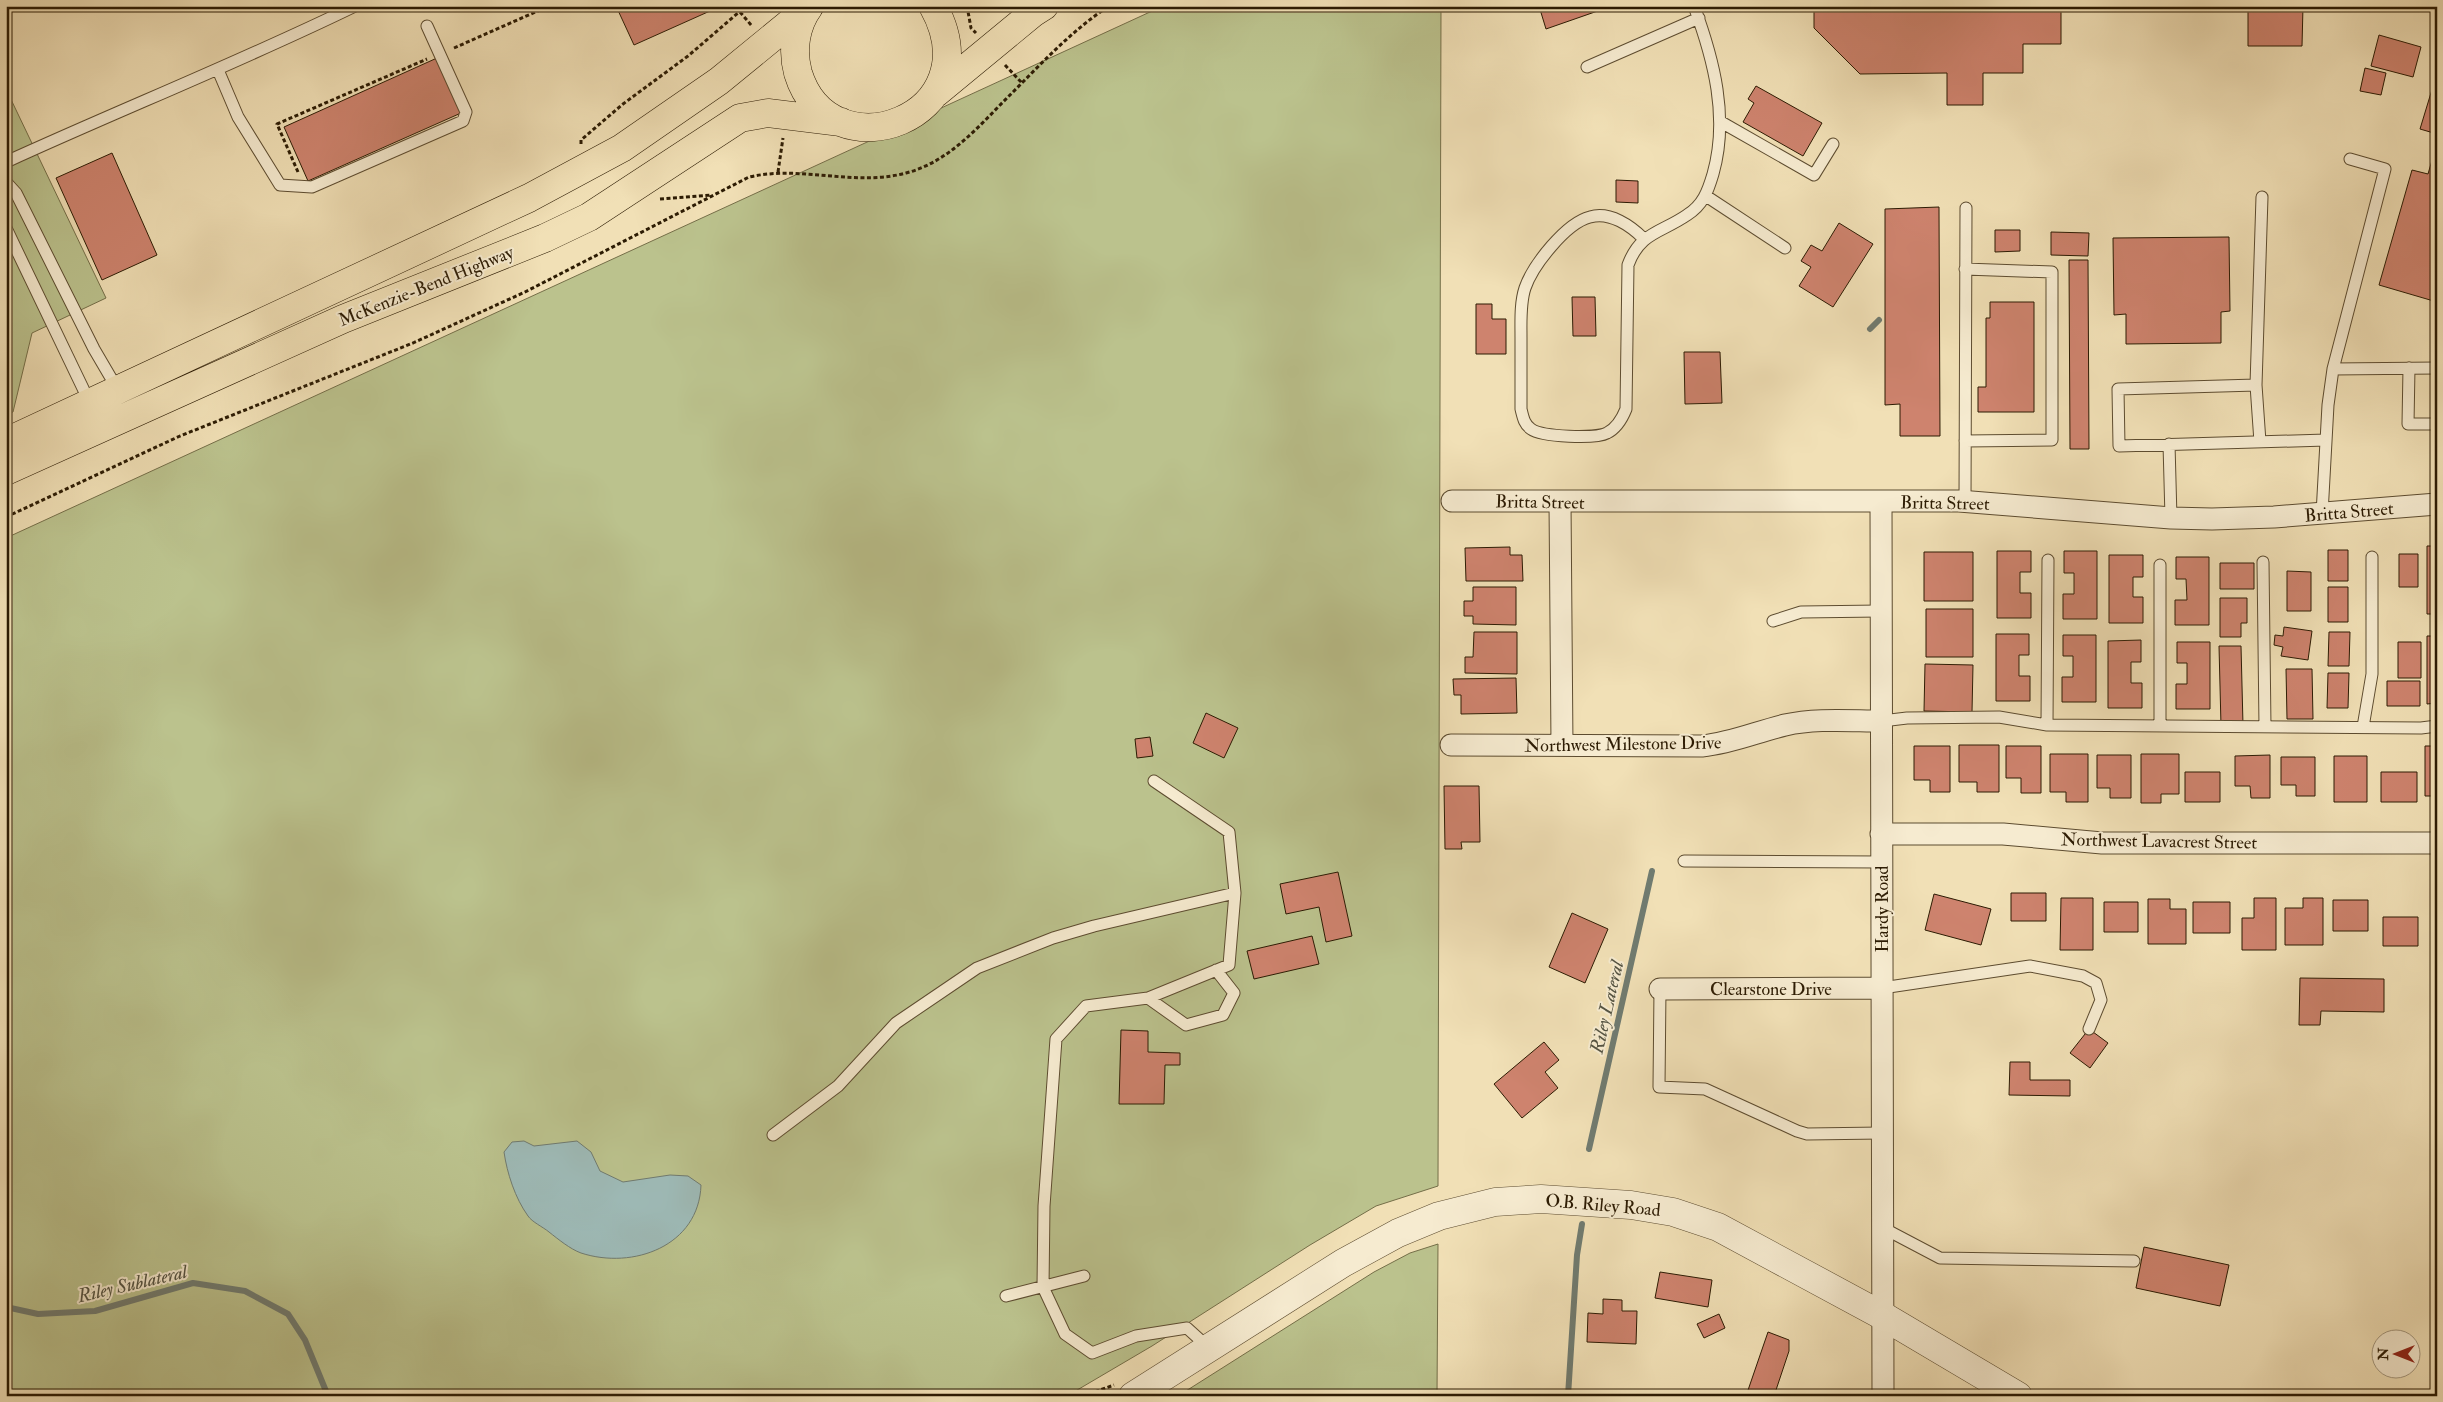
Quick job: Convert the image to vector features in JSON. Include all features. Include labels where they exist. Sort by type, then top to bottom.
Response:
[{"type":"highway","points":[[933,6],[943,24],[948,48],[945,72],[935,94]]},
{"type":"highway","points":[[808,8],[796,34],[795,60],[802,86],[818,107],[841,122],[866,128],[893,125],[916,114],[935,94],[1044,6]]},
{"type":"highway","name":"McKenzie-Bend Highway","points":[[6,442],[529,198],[622,148],[719,81],[808,8]]},
{"type":"highway","name":"McKenzie-Bend Highway","points":[[6,471],[343,319],[545,238],[589,217],[740,118],[768,113],[841,122]]},
{"type":"street","name":"Britta Street","points":[[1452,501],[1964,501],[2171,518],[2274,517],[2437,504]]},
{"type":"street","points":[[1560,502],[1562,745]]},
{"type":"street","name":"Hardy Road","points":[[1881,502],[1883,1396]]},
{"type":"street","name":"Northwest Milestone Drive","points":[[1451,745],[1702,746],[1725,744],[1786,725],[1818,721],[1882,721]]},
{"type":"street","name":"Northwest Lavacrest Street","points":[[1881,834],[2003,834],[2102,843],[2437,843]]},
{"type":"street","name":"Clearstone Drive","points":[[1660,989],[1882,988]]},
{"type":"street","name":"O.B. Riley Road","points":[[1133,1396],[1343,1263],[1398,1233],[1439,1216],[1495,1202],[1541,1199],[1631,1205],[1673,1212],[1718,1227],[1883,1316],[2018,1396]]},
{"type":"lane","points":[[6,162],[115,112],[218,70],[355,6]]},
{"type":"lane","points":[[1644,239],[1630,225],[1606,217],[1591,216],[1570,229],[1552,245],[1536,267],[1525,288],[1521,308],[1521,410],[1523,421],[1532,430],[1542,434],[1600,436],[1610,432],[1620,423],[1626,410],[1628,265],[1633,250],[1644,239],[1688,215],[1706,196],[1717,160],[1721,122],[1714,69],[1694,6]]},
{"type":"lane","points":[[1587,67],[1699,18]]},
{"type":"lane","points":[[218,70],[238,117],[280,185],[312,187],[463,121],[466,112],[427,26]]},
{"type":"lane","points":[[1721,122],[1814,175],[1833,144]]},
{"type":"lane","points":[[2322,514],[2326,440],[2333,369],[2385,169],[2350,159]]},
{"type":"lane","points":[[6,182],[16,193],[94,350],[118,390]]},
{"type":"lane","points":[[1706,196],[1785,248]]},
{"type":"lane","points":[[2260,442],[2256,385],[2262,197]]},
{"type":"lane","points":[[1964,501],[1966,208]]},
{"type":"lane","points":[[6,228],[90,402]]},
{"type":"lane","points":[[1965,441],[2052,440],[2052,272],[1966,269]]},
{"type":"lane","points":[[2409,368],[2408,424],[2437,424]]},
{"type":"lane","points":[[2333,369],[2437,368]]},
{"type":"lane","points":[[2256,385],[2118,389],[2119,446],[2326,440]]},
{"type":"lane","points":[[2168,444],[2171,518]]},
{"type":"lane","points":[[2363,727],[2372,674],[2372,557]]},
{"type":"lane","points":[[2047,725],[2048,560]]},
{"type":"lane","points":[[2263,562],[2265,727]]},
{"type":"lane","points":[[2160,565],[2160,726]]},
{"type":"lane","points":[[1773,621],[1801,612],[1880,612]]},
{"type":"lane","points":[[1882,721],[1907,718],[1998,717],[2047,725],[2437,726]]},
{"type":"lane","points":[[1154,781],[1229,832],[1235,893],[1228,964],[1148,998],[1086,1006],[1056,1038],[1044,1206],[1043,1287],[1066,1334],[1092,1353],[1136,1336],[1187,1328],[1209,1348]]},
{"type":"lane","points":[[1684,862],[1881,862]]},
{"type":"lane","points":[[773,1135],[838,1086],[896,1023],[977,968],[1053,938],[1094,926],[1235,893]]},
{"type":"lane","points":[[1882,988],[2030,966],[2083,976],[2096,983],[2101,1000],[2089,1028]]},
{"type":"lane","points":[[1148,998],[1186,1025],[1223,1015],[1234,993],[1216,970]]},
{"type":"lane","points":[[1660,989],[1659,1087],[1705,1089],[1807,1134],[1882,1133]]},
{"type":"lane","points":[[1883,1228],[1940,1258],[2134,1261]]},
{"type":"lane","points":[[1006,1296],[1084,1276]]},
{"type":"path","points":[[302,179],[277,124],[549,6]]},
{"type":"path","points":[[581,140],[639,91],[688,56],[746,6]]},
{"type":"path","points":[[6,517],[180,436],[413,343],[517,296],[749,177],[768,172],[791,172],[856,179],[882,178],[908,173],[933,163],[956,148],[1048,57],[1090,19],[1109,6]]},
{"type":"green space","points":[[1163,6],[1441,6],[1438,1186],[1376,1206],[1310,1245],[1152,1346],[1067,1396],[6,1396],[6,538]]},
{"type":"green space","points":[[6,89],[106,298],[32,333],[13,412],[6,415]]},
{"type":"green space","points":[[1438,1244],[1437,1396],[1178,1396],[1374,1272],[1410,1253]]},
{"type":"water","points":[[524,1141],[534,1146],[577,1141],[591,1152],[600,1171],[623,1182],[670,1175],[688,1176],[701,1185],[697,1206],[689,1224],[676,1238],[660,1248],[641,1255],[621,1258],[581,1253],[532,1220],[519,1201],[509,1177],[504,1152],[512,1142]]},
{"type":"building","points":[[616,6],[708,6],[710,11],[634,45]]},
{"type":"building","points":[[1539,6],[1612,6],[1546,29]]},
{"type":"building","points":[[1814,6],[2147,6],[2147,8],[2061,8],[2061,44],[2023,44],[2023,73],[1983,73],[1983,105],[1947,105],[1947,73],[1860,74],[1814,28]]},
{"type":"building","points":[[2248,6],[2303,6],[2302,46],[2248,46]]},
{"type":"building","points":[[2379,35],[2421,47],[2413,77],[2371,66]]},
{"type":"building","points":[[437,58],[461,113],[308,181],[284,127]]},
{"type":"building","points":[[2365,68],[2386,73],[2381,95],[2360,91]]},
{"type":"building","points":[[2437,73],[2437,134],[2420,129]]},
{"type":"building","points":[[1756,86],[1822,123],[1803,156],[1743,122],[1754,103],[1748,99]]},
{"type":"building","points":[[2437,143],[2437,302],[2379,285],[2412,170],[2428,174]]},
{"type":"building","points":[[112,153],[157,255],[102,280],[56,178]]},
{"type":"building","points":[[1616,180],[1638,181],[1638,203],[1616,202]]},
{"type":"building","points":[[1939,207],[1940,436],[1900,436],[1900,404],[1885,405],[1885,209]]},
{"type":"building","points":[[1839,223],[1873,244],[1833,307],[1799,286],[1811,267],[1801,261],[1811,245],[1822,251]]},
{"type":"building","points":[[1995,230],[2020,230],[2020,251],[1995,252]]},
{"type":"building","points":[[2051,232],[2089,233],[2088,256],[2051,255]]},
{"type":"building","points":[[2229,237],[2230,311],[2221,312],[2221,343],[2126,344],[2126,314],[2114,315],[2113,238]]},
{"type":"building","points":[[2069,260],[2088,260],[2089,449],[2070,449]]},
{"type":"building","points":[[1572,297],[1595,297],[1596,336],[1573,336]]},
{"type":"building","points":[[1990,302],[2034,302],[2034,412],[1978,412],[1978,387],[1986,387],[1986,318],[1990,318]]},
{"type":"building","points":[[1476,304],[1492,304],[1492,319],[1506,319],[1506,354],[1476,354]]},
{"type":"building","points":[[1684,352],[1720,352],[1722,403],[1685,404]]},
{"type":"building","points":[[2427,546],[2437,546],[2437,614],[2427,614]]},
{"type":"building","points":[[1510,547],[1510,555],[1522,555],[1523,581],[1466,581],[1465,548]]},
{"type":"building","points":[[2328,550],[2348,550],[2348,581],[2328,581]]},
{"type":"building","points":[[1997,551],[2031,551],[2031,572],[2020,572],[2020,593],[2031,593],[2031,618],[1997,618]]},
{"type":"building","points":[[2064,551],[2097,551],[2097,619],[2063,619],[2063,594],[2074,594],[2074,573],[2064,573]]},
{"type":"building","points":[[1924,552],[1973,552],[1973,601],[1924,601]]},
{"type":"building","points":[[2399,554],[2418,554],[2418,587],[2399,587]]},
{"type":"building","points":[[2109,555],[2143,555],[2143,577],[2133,577],[2133,597],[2143,597],[2143,623],[2109,623]]},
{"type":"building","points":[[2176,557],[2209,557],[2209,625],[2175,625],[2175,600],[2187,600],[2186,579],[2176,579]]},
{"type":"building","points":[[2220,563],[2254,563],[2254,589],[2220,589]]},
{"type":"building","points":[[2287,571],[2311,572],[2311,611],[2287,611]]},
{"type":"building","points":[[1473,587],[1516,587],[1516,625],[1473,624],[1473,616],[1464,616],[1464,601],[1473,601]]},
{"type":"building","points":[[2328,587],[2348,587],[2348,622],[2328,622]]},
{"type":"building","points":[[2220,598],[2247,598],[2247,623],[2241,623],[2241,637],[2220,637]]},
{"type":"building","points":[[1926,609],[1973,609],[1973,657],[1926,657]]},
{"type":"building","points":[[2284,627],[2312,631],[2308,660],[2281,656],[2283,647],[2274,645],[2275,635],[2283,636]]},
{"type":"building","points":[[1474,632],[1517,632],[1517,674],[1465,673],[1465,657],[1473,657]]},
{"type":"building","points":[[2329,632],[2350,632],[2349,666],[2328,666]]},
{"type":"building","points":[[1996,634],[2029,634],[2029,655],[2019,655],[2019,676],[2030,676],[2030,701],[1996,701]]},
{"type":"building","points":[[2063,635],[2096,635],[2096,702],[2062,702],[2062,677],[2073,677],[2073,656],[2063,656]]},
{"type":"building","points":[[2427,636],[2437,636],[2437,703],[2427,704]]},
{"type":"building","points":[[2141,640],[2141,662],[2131,662],[2131,683],[2142,683],[2142,708],[2108,708],[2108,641]]},
{"type":"building","points":[[2177,642],[2210,642],[2210,709],[2176,709],[2176,684],[2187,684],[2187,663],[2177,663]]},
{"type":"building","points":[[2398,642],[2421,642],[2421,678],[2398,678]]},
{"type":"building","points":[[2219,646],[2241,646],[2243,725],[2221,726]]},
{"type":"building","points":[[1925,664],[1973,665],[1972,712],[1924,711]]},
{"type":"building","points":[[2286,669],[2312,669],[2313,719],[2287,719]]},
{"type":"building","points":[[2328,673],[2349,673],[2348,708],[2327,708]]},
{"type":"building","points":[[1516,678],[1517,713],[1461,714],[1461,695],[1454,695],[1453,679]]},
{"type":"building","points":[[2387,681],[2420,681],[2420,706],[2387,706]]},
{"type":"building","points":[[1206,713],[1238,728],[1224,758],[1193,743]]},
{"type":"building","points":[[1150,737],[1153,756],[1137,758],[1135,739]]},
{"type":"building","points":[[1959,745],[1999,745],[1999,792],[1977,792],[1977,782],[1959,782]]},
{"type":"building","points":[[1914,746],[1950,746],[1950,792],[1930,792],[1930,780],[1914,780]]},
{"type":"building","points":[[2006,746],[2041,746],[2041,793],[2021,793],[2021,778],[2006,778]]},
{"type":"building","points":[[2425,746],[2437,746],[2437,796],[2425,796]]},
{"type":"building","points":[[2050,754],[2088,754],[2088,802],[2066,802],[2066,792],[2050,792]]},
{"type":"building","points":[[2141,754],[2179,754],[2179,794],[2161,794],[2161,803],[2141,803]]},
{"type":"building","points":[[2097,755],[2131,755],[2131,798],[2110,798],[2110,788],[2097,788]]},
{"type":"building","points":[[2270,755],[2270,798],[2251,798],[2250,786],[2235,786],[2235,756]]},
{"type":"building","points":[[2334,756],[2367,756],[2367,802],[2334,802]]},
{"type":"building","points":[[2281,757],[2315,757],[2315,796],[2296,796],[2296,785],[2281,785]]},
{"type":"building","points":[[2185,772],[2220,772],[2220,802],[2185,802]]},
{"type":"building","points":[[2381,772],[2417,772],[2417,802],[2381,802]]},
{"type":"building","points":[[1444,786],[1479,786],[1480,842],[1461,842],[1462,849],[1445,849]]},
{"type":"building","points":[[1338,872],[1352,936],[1326,942],[1319,907],[1286,914],[1280,884]]},
{"type":"building","points":[[2011,893],[2046,893],[2046,921],[2011,921]]},
{"type":"building","points":[[1934,894],[1991,909],[1981,945],[1925,930]]},
{"type":"building","points":[[2061,898],[2093,898],[2093,950],[2060,950]]},
{"type":"building","points":[[2254,898],[2276,898],[2276,950],[2242,950],[2242,918],[2254,918]]},
{"type":"building","points":[[2303,898],[2323,898],[2323,945],[2285,945],[2285,908],[2303,908]]},
{"type":"building","points":[[2148,899],[2170,899],[2170,909],[2186,909],[2186,944],[2148,944]]},
{"type":"building","points":[[2333,900],[2368,900],[2368,931],[2333,931]]},
{"type":"building","points":[[2435,901],[2437,901],[2437,958],[2434,958]]},
{"type":"building","points":[[2104,902],[2138,902],[2138,932],[2104,932]]},
{"type":"building","points":[[2193,902],[2230,902],[2230,933],[2193,933]]},
{"type":"building","points":[[1572,913],[1608,929],[1585,983],[1549,967]]},
{"type":"building","points":[[2383,917],[2418,917],[2418,946],[2383,946]]},
{"type":"building","points":[[1312,936],[1319,964],[1254,979],[1247,951]]},
{"type":"building","points":[[2300,978],[2384,979],[2384,1012],[2321,1011],[2320,1025],[2299,1025]]},
{"type":"building","points":[[2089,1029],[2108,1043],[2090,1068],[2070,1053]]},
{"type":"building","points":[[1121,1030],[1148,1031],[1148,1052],[1180,1053],[1180,1065],[1165,1065],[1164,1104],[1119,1104]]},
{"type":"building","points":[[1544,1042],[1559,1060],[1545,1072],[1558,1088],[1522,1118],[1494,1084]]},
{"type":"building","points":[[2010,1062],[2030,1062],[2030,1080],[2070,1080],[2070,1096],[2009,1095]]},
{"type":"building","points":[[2144,1247],[2229,1265],[2220,1306],[2136,1288]]},
{"type":"building","points":[[1660,1272],[1712,1280],[1708,1307],[1655,1298]]},
{"type":"building","points":[[1603,1299],[1622,1300],[1622,1311],[1637,1311],[1636,1344],[1587,1342],[1588,1313],[1603,1314]]},
{"type":"building","points":[[1719,1314],[1725,1328],[1704,1338],[1697,1324]]},
{"type":"building","points":[[1768,1332],[1789,1340],[1789,1351],[1774,1396],[1746,1396]]},
{"type":"waterway","name":"Riley Lateral","points":[[1870,329],[1879,320]]},
{"type":"waterway","name":"Riley Lateral","points":[[1589,1149],[1652,871]]},
{"type":"waterway","name":"Riley Lateral","points":[[1568,1396],[1577,1255],[1582,1224]]},
{"type":"waterway","name":"Riley Sublateral","points":[[6,1307],[38,1314],[95,1311],[193,1283],[245,1291],[288,1314],[305,1340],[328,1396]]}]
